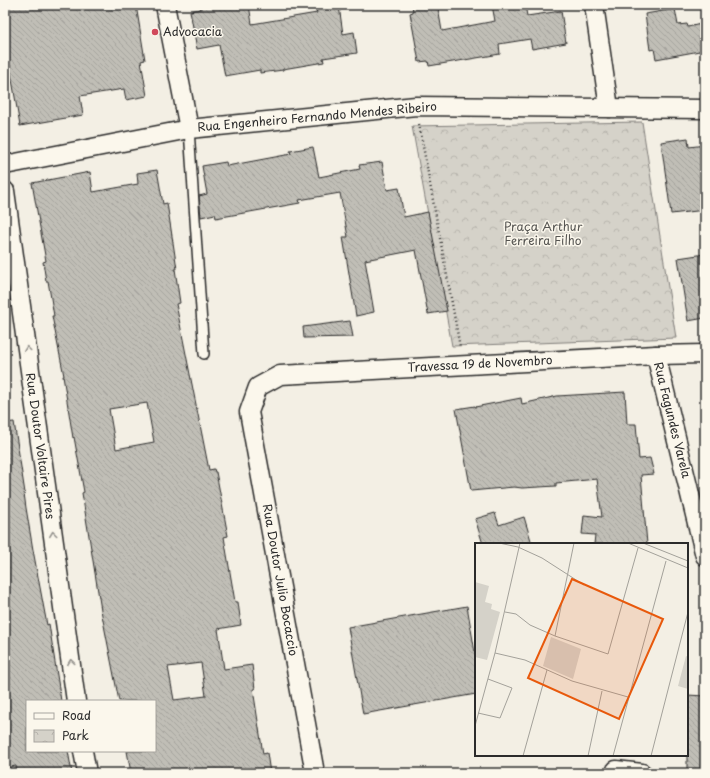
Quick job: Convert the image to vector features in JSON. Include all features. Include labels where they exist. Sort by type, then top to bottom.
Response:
[{"type":"street","points":[[165,5],[189,129]]},
{"type":"street","points":[[594,5],[609,108]]},
{"type":"street","name":"Rua Engenheiro Fernando Mendes Ribeiro","points":[[5,166],[189,129],[416,106],[705,109]]},
{"type":"street","name":"Rua Doutor Voltaire Pires","points":[[5,191],[76,700]]},
{"type":"street","name":"Travessa 19 de Novembro","points":[[258,387],[280,375],[656,355],[705,354]]},
{"type":"street","name":"Rua Fagundes Varela","points":[[656,355],[705,556]]},
{"type":"street","name":"Rua Doutor Julio Bocaccio","points":[[258,387],[249,412],[315,773]]},
{"type":"street","points":[[83,752],[87,773]]},
{"type":"street","points":[[616,770],[642,773]]},
{"type":"lane","points":[[189,129],[204,354]]},
{"type":"path","points":[[416,106],[464,365]]},
{"type":"green space","name":"Praça Arthur Ferreira Filho","points":[[642,122],[676,338],[452,346],[412,126]]},
{"type":"building","points":[[5,5],[136,5],[145,60],[141,61],[147,96],[126,100],[124,89],[80,96],[83,115],[20,126],[5,39]]},
{"type":"building","points":[[200,5],[249,5],[252,24],[317,13],[316,10],[339,6],[343,34],[354,32],[357,53],[323,58],[324,62],[283,70],[260,73],[260,70],[225,76],[219,45],[197,49],[190,11],[201,9]]},
{"type":"building","points":[[412,5],[435,5],[436,8],[438,8],[442,31],[495,21],[492,5],[525,5],[527,16],[561,11],[566,43],[532,49],[530,39],[499,44],[500,54],[429,66],[428,61],[419,62],[410,13],[413,12]]},
{"type":"building","points":[[675,9],[678,25],[687,24],[688,27],[705,23],[705,50],[656,59],[654,49],[650,50],[645,14]]},
{"type":"building","points":[[688,138],[689,147],[705,145],[705,210],[671,214],[661,142]]},
{"type":"building","points":[[313,147],[319,177],[360,169],[359,165],[382,162],[387,190],[399,188],[404,217],[428,212],[447,311],[428,314],[416,250],[365,260],[374,312],[356,316],[343,237],[348,237],[340,193],[299,200],[300,203],[216,218],[215,214],[201,217],[199,196],[207,194],[202,166],[226,162],[227,166],[291,154],[290,151]]},
{"type":"building","points":[[157,170],[163,204],[167,203],[177,269],[175,269],[180,303],[176,304],[209,470],[214,469],[216,472],[228,536],[224,537],[235,602],[238,602],[241,625],[218,629],[224,669],[252,665],[255,689],[253,689],[263,754],[267,753],[270,773],[131,773],[127,752],[156,752],[156,700],[119,700],[101,610],[82,493],[84,492],[52,316],[54,316],[48,281],[46,281],[43,262],[46,261],[32,183],[90,172],[93,192],[138,184],[137,173]],"holes":[[[147,403],[154,442],[116,449],[109,409]],[[201,663],[206,696],[174,700],[168,667]]]},
{"type":"building","points":[[705,254],[705,318],[688,321],[678,258]]},
{"type":"building","points":[[350,321],[353,337],[304,338],[303,327]]},
{"type":"building","points":[[625,392],[627,424],[636,424],[639,459],[650,458],[654,474],[641,475],[647,543],[594,543],[595,535],[582,534],[584,515],[602,517],[597,479],[556,483],[556,486],[514,487],[471,491],[456,409],[521,398],[522,404],[557,396]]},
{"type":"building","points":[[14,422],[33,550],[47,625],[49,624],[61,700],[26,700],[26,752],[68,752],[72,773],[17,773],[16,766],[5,768],[5,423]]},
{"type":"building","points":[[495,513],[499,525],[524,517],[532,543],[483,543],[475,519]]},
{"type":"building","points":[[467,606],[475,652],[475,694],[363,714],[348,627]]},
{"type":"building","points":[[688,695],[705,696],[705,751],[702,751],[701,773],[687,773]]},
{"type":"place","name":"Advocacia","points":[[155,32]]}]
